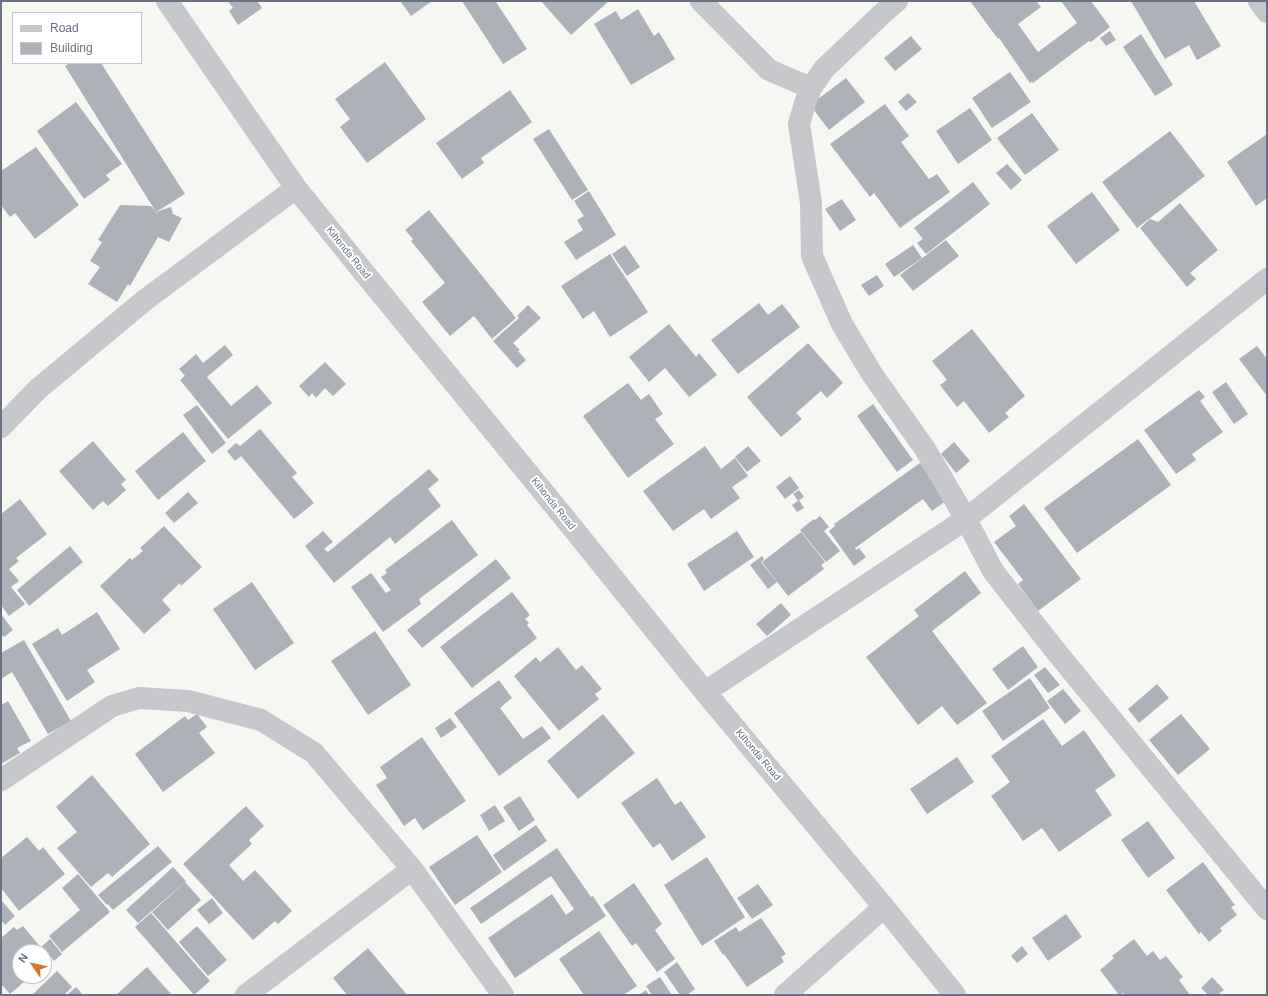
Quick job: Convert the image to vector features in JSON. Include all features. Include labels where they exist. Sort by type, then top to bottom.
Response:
[{"type":"street","name":"Kihonda Road","points":[[166,1],[296,188],[705,692],[884,907],[955,995]]},
{"type":"street","points":[[701,1],[769,70],[811,88]]},
{"type":"street","points":[[897,1],[824,69],[811,88],[805,103],[799,124],[811,204],[812,256],[842,324],[872,374],[925,448],[966,519],[993,571],[1054,649],[1267,909]]},
{"type":"street","points":[[1259,1],[1267,12]]},
{"type":"street","points":[[1,426],[38,389],[145,300],[296,188]]},
{"type":"street","points":[[705,692],[966,519],[1267,279]]},
{"type":"street","points":[[1,780],[112,706],[139,698],[188,701],[261,720],[314,753],[412,869],[503,995]]},
{"type":"street","points":[[246,995],[412,869]]},
{"type":"street","points":[[785,995],[884,907]]},
{"type":"building","points":[[228,1],[257,1],[262,8],[238,25],[229,11],[233,8]]},
{"type":"building","points":[[400,1],[432,1],[411,16]]},
{"type":"building","points":[[462,1],[498,1],[496,2],[527,49],[503,64]]},
{"type":"building","points":[[541,1],[609,1],[571,35]]},
{"type":"building","points":[[970,1],[1036,1],[1041,7],[1018,24],[1038,52],[1077,23],[1061,1],[1091,1],[1110,27],[1033,83],[1030,83],[999,38],[998,39]]},
{"type":"building","points":[[1131,1],[1194,1],[1221,46],[1197,60],[1189,45],[1165,59]]},
{"type":"building","points":[[638,9],[654,36],[659,32],[675,59],[631,85],[594,24],[616,11],[621,20]]},
{"type":"building","points":[[1110,31],[1116,40],[1106,46],[1100,38]]},
{"type":"building","points":[[1141,34],[1173,85],[1155,96],[1123,47]]},
{"type":"building","points":[[911,36],[922,49],[895,71],[884,58]]},
{"type":"building","points":[[385,62],[426,119],[367,163],[340,127],[350,119],[335,99]]},
{"type":"building","points":[[68,64],[102,64],[185,194],[156,212],[65,66]]},
{"type":"building","points":[[1010,72],[1031,102],[992,128],[972,98]]},
{"type":"building","points":[[846,78],[865,102],[829,130],[810,105]]},
{"type":"building","points":[[510,90],[532,122],[481,158],[484,163],[462,179],[436,143]]},
{"type":"building","points":[[908,93],[917,102],[906,111],[898,102]]},
{"type":"building","points":[[76,102],[122,164],[106,175],[110,180],[84,199],[37,131]]},
{"type":"building","points":[[885,104],[909,136],[901,142],[929,179],[937,174],[950,192],[900,228],[874,193],[870,197],[830,144]]},
{"type":"building","points":[[970,108],[992,140],[958,164],[936,131]]},
{"type":"building","points":[[1032,113],[1059,150],[1025,175],[997,138]]},
{"type":"building","points":[[549,129],[588,190],[572,200],[533,139]]},
{"type":"building","points":[[1170,131],[1205,176],[1137,228],[1102,182]]},
{"type":"building","points":[[1267,134],[1267,198],[1256,206],[1227,162]]},
{"type":"building","points":[[36,147],[79,205],[35,239],[15,213],[10,217],[1,205],[1,171]]},
{"type":"building","points":[[1007,164],[1022,180],[1011,190],[996,173]]},
{"type":"building","points":[[973,182],[990,204],[926,254],[917,243],[923,239],[914,228]]},
{"type":"building","points":[[589,191],[616,235],[576,260],[564,242],[583,230],[577,220],[584,216],[574,201]]},
{"type":"building","points":[[1092,192],[1120,230],[1076,264],[1047,226]]},
{"type":"building","points":[[842,199],[856,220],[840,231],[825,209]]},
{"type":"building","points":[[1180,203],[1218,250],[1190,273],[1196,279],[1187,287],[1140,228],[1150,219],[1158,222]]},
{"type":"building","points":[[120,205],[151,206],[156,212],[171,207],[173,214],[182,218],[169,242],[158,237],[130,286],[128,284],[117,302],[88,284],[100,267],[90,261],[102,242],[98,240]]},
{"type":"building","points":[[429,210],[516,318],[492,339],[474,316],[450,336],[422,302],[445,283],[411,241],[413,239],[405,230]]},
{"type":"building","points":[[946,240],[959,256],[913,291],[900,275]]},
{"type":"building","points":[[625,245],[640,267],[627,276],[612,254]]},
{"type":"building","points":[[913,245],[922,258],[894,277],[885,264]]},
{"type":"building","points":[[610,254],[648,312],[610,337],[594,311],[583,319],[561,286]]},
{"type":"building","points":[[877,275],[884,286],[869,296],[861,285]]},
{"type":"building","points":[[759,303],[768,315],[782,304],[800,327],[738,374],[711,340]]},
{"type":"building","points":[[528,305],[541,318],[513,343],[520,350],[518,351],[526,360],[517,368],[493,341],[519,318],[517,316]]},
{"type":"building","points":[[669,324],[696,357],[699,353],[717,375],[689,397],[665,368],[649,382],[629,357]]},
{"type":"building","points":[[972,329],[1025,396],[1005,413],[1009,417],[989,433],[964,401],[957,407],[940,385],[947,380],[932,361]]},
{"type":"building","points":[[808,343],[843,383],[827,398],[821,391],[796,413],[802,419],[781,437],[747,397]]},
{"type":"building","points":[[225,345],[233,355],[207,377],[231,406],[257,385],[272,403],[228,439],[180,380],[185,376],[179,369],[196,354],[203,363]]},
{"type":"building","points":[[1257,346],[1267,359],[1267,396],[1239,359]]},
{"type":"building","points":[[325,362],[346,384],[333,396],[325,388],[316,398],[312,393],[309,397],[299,386]]},
{"type":"building","points":[[1226,382],[1248,414],[1234,424],[1212,392]]},
{"type":"building","points":[[628,383],[641,400],[649,394],[663,414],[655,419],[674,444],[628,478],[583,416]]},
{"type":"building","points":[[1199,390],[1205,397],[1200,401],[1223,432],[1192,454],[1196,460],[1176,474],[1144,430]]},
{"type":"building","points":[[873,404],[913,460],[897,472],[857,416]]},
{"type":"building","points":[[197,405],[226,443],[212,454],[183,415]]},
{"type":"building","points":[[260,429],[297,473],[292,477],[314,503],[294,519],[241,456],[235,461],[227,451],[236,443],[240,446]]},
{"type":"building","points":[[183,432],[206,461],[158,500],[135,471]]},
{"type":"building","points":[[1138,439],[1171,485],[1077,553],[1044,508]]},
{"type":"building","points":[[93,441],[126,480],[121,484],[126,490],[108,506],[103,501],[93,510],[59,471]]},
{"type":"building","points":[[954,442],[970,461],[956,473],[941,454]]},
{"type":"building","points":[[705,446],[721,469],[735,458],[748,476],[732,487],[740,498],[711,519],[704,509],[673,531],[643,491]]},
{"type":"building","points":[[748,446],[761,461],[747,472],[735,457]]},
{"type":"building","points":[[920,463],[947,500],[932,511],[923,499],[855,548],[856,550],[859,548],[866,557],[854,566],[829,531],[835,526],[834,524]]},
{"type":"building","points":[[429,469],[439,480],[428,489],[441,506],[395,544],[390,537],[334,583],[305,546],[323,531],[333,542],[324,549],[328,552]]},
{"type":"building","points":[[790,476],[799,488],[785,499],[776,487]]},
{"type":"building","points":[[799,490],[804,497],[798,501],[793,494]]},
{"type":"building","points":[[188,492],[198,503],[174,523],[165,513]]},
{"type":"building","points":[[20,499],[47,534],[16,558],[19,561],[9,569],[19,581],[11,587],[25,604],[9,616],[1,605],[1,514]]},
{"type":"building","points":[[799,500],[804,508],[797,512],[792,505]]},
{"type":"building","points":[[1024,504],[1081,579],[1038,611],[1018,584],[1023,580],[994,542],[1016,526],[1009,516]]},
{"type":"building","points":[[820,516],[829,527],[824,531],[840,551],[826,562],[800,530]]},
{"type":"building","points":[[452,520],[478,555],[419,599],[421,604],[383,632],[351,587],[371,573],[386,593],[391,590],[381,577],[387,573],[385,570]]},
{"type":"building","points":[[164,526],[202,567],[181,586],[180,583],[162,600],[171,610],[144,634],[100,586],[130,558],[132,560],[143,551],[140,548]]},
{"type":"building","points":[[737,531],[754,557],[704,591],[687,564]]},
{"type":"building","points":[[801,532],[825,562],[821,565],[824,569],[788,596],[762,562]]},
{"type":"building","points":[[70,546],[83,562],[29,606],[17,590]]},
{"type":"building","points":[[762,556],[764,559],[761,562],[777,582],[768,589],[750,565]]},
{"type":"building","points":[[496,559],[511,578],[422,648],[407,630]]},
{"type":"building","points":[[965,571],[981,593],[932,631],[987,703],[957,725],[942,706],[918,725],[866,657],[919,616],[914,610]]},
{"type":"building","points":[[252,582],[294,643],[255,670],[213,609]]},
{"type":"building","points":[[512,592],[530,615],[525,619],[529,623],[527,625],[537,638],[472,688],[440,647]]},
{"type":"building","points":[[781,603],[791,615],[767,636],[756,624]]},
{"type":"building","points":[[97,612],[120,649],[87,670],[95,682],[67,701],[32,644],[58,628],[62,635]]},
{"type":"building","points":[[1,614],[13,630],[4,637],[1,634]]},
{"type":"building","points":[[375,631],[411,685],[368,715],[331,661]]},
{"type":"building","points":[[24,640],[71,721],[48,734],[12,672],[1,679],[1,653]]},
{"type":"building","points":[[1023,646],[1038,667],[1008,690],[992,669]]},
{"type":"building","points":[[558,647],[576,670],[582,665],[602,689],[595,694],[599,699],[559,731],[514,676],[536,657],[540,662]]},
{"type":"building","points":[[1045,667],[1060,685],[1048,693],[1034,675]]},
{"type":"building","points":[[1030,678],[1050,708],[1003,741],[982,711]]},
{"type":"building","points":[[499,680],[512,698],[500,708],[523,739],[542,726],[551,738],[499,776],[454,713]]},
{"type":"building","points":[[1157,684],[1169,698],[1139,723],[1128,709]]},
{"type":"building","points":[[1063,689],[1081,711],[1065,724],[1047,701]]},
{"type":"building","points":[[8,701],[31,741],[17,748],[20,753],[1,764],[1,705]]},
{"type":"building","points":[[197,714],[207,727],[199,733],[215,753],[163,792],[135,754],[185,716],[188,720]]},
{"type":"building","points":[[603,714],[635,753],[578,799],[547,761]]},
{"type":"building","points":[[1181,714],[1210,749],[1178,775],[1149,740]]},
{"type":"building","points":[[450,718],[457,727],[441,738],[435,728]]},
{"type":"building","points":[[1043,719],[1062,746],[1084,730],[1116,776],[1095,790],[1112,815],[1059,852],[1042,828],[1023,841],[991,796],[1010,782],[991,756]]},
{"type":"building","points":[[422,737],[466,801],[423,830],[415,818],[404,826],[376,785],[387,778],[380,767]]},
{"type":"building","points":[[957,757],[974,782],[927,814],[910,789]]},
{"type":"building","points":[[92,775],[150,844],[112,877],[108,873],[91,887],[57,848],[77,832],[56,807]]},
{"type":"building","points":[[657,778],[675,805],[681,801],[706,837],[672,861],[660,843],[653,848],[621,803]]},
{"type":"building","points":[[520,796],[535,820],[519,831],[503,807]]},
{"type":"building","points":[[495,805],[505,821],[489,831],[480,815]]},
{"type":"building","points":[[246,806],[264,826],[249,840],[252,844],[229,865],[243,881],[255,870],[292,911],[278,924],[275,921],[253,940],[183,864]]},
{"type":"building","points":[[1148,821],[1175,858],[1148,878],[1121,840]]},
{"type":"building","points":[[536,825],[547,841],[504,871],[493,855]]},
{"type":"building","points":[[477,835],[502,872],[455,905],[429,867]]},
{"type":"building","points":[[27,837],[39,851],[43,847],[65,874],[19,911],[1,888],[1,858]]},
{"type":"building","points":[[158,846],[172,862],[113,910],[98,895]]},
{"type":"building","points":[[557,848],[606,916],[515,978],[488,938],[552,894],[566,915],[574,909],[551,876],[481,924],[470,908]]},
{"type":"building","points":[[707,857],[745,917],[702,946],[664,885]]},
{"type":"building","points":[[1203,862],[1235,905],[1231,907],[1237,915],[1220,928],[1222,931],[1209,942],[1201,932],[1199,934],[1166,890]]},
{"type":"building","points":[[173,867],[186,881],[138,923],[126,910]]},
{"type":"building","points":[[78,874],[110,912],[62,952],[49,936],[80,910],[62,888]]},
{"type":"building","points":[[185,882],[201,900],[168,930],[152,912]]},
{"type":"building","points":[[634,883],[662,924],[655,930],[675,959],[657,972],[636,943],[632,946],[603,905]]},
{"type":"building","points":[[758,884],[773,905],[752,919],[737,898]]},
{"type":"building","points":[[212,898],[223,913],[209,924],[197,910]]},
{"type":"building","points":[[1,900],[15,916],[5,925],[1,920]]},
{"type":"building","points":[[151,913],[210,981],[194,995],[135,927]]},
{"type":"building","points":[[1066,914],[1082,937],[1048,961],[1032,938]]},
{"type":"building","points":[[761,918],[786,954],[781,957],[784,962],[747,987],[714,941],[736,927],[739,932]]},
{"type":"building","points":[[23,926],[38,944],[12,944],[12,984],[22,984],[10,994],[1,984],[1,938],[14,927],[17,930]]},
{"type":"building","points":[[197,926],[227,960],[208,976],[179,942]]},
{"type":"building","points":[[599,931],[637,986],[623,995],[584,995],[559,959]]},
{"type":"building","points":[[50,939],[62,954],[54,961],[52,958],[52,944],[44,944]]},
{"type":"building","points":[[1134,939],[1147,956],[1153,951],[1160,960],[1166,956],[1183,977],[1179,980],[1190,995],[1125,995],[1123,993],[1119,995],[1100,970],[1114,958],[1112,956]]},
{"type":"building","points":[[1022,946],[1028,954],[1017,963],[1011,956]]},
{"type":"building","points":[[368,948],[407,995],[347,995],[333,978]]},
{"type":"building","points":[[677,962],[695,989],[687,995],[680,995],[664,972]]},
{"type":"building","points":[[147,967],[172,995],[116,995]]},
{"type":"building","points":[[57,971],[72,987],[64,995],[32,995],[43,984],[52,984],[52,976]]},
{"type":"building","points":[[660,977],[672,995],[652,995],[646,986]]},
{"type":"building","points":[[1212,977],[1224,990],[1217,995],[1208,995],[1201,988]]},
{"type":"building","points":[[76,987],[83,995],[67,995]]},
{"type":"building","points":[[646,990],[649,995],[639,995]]}]
